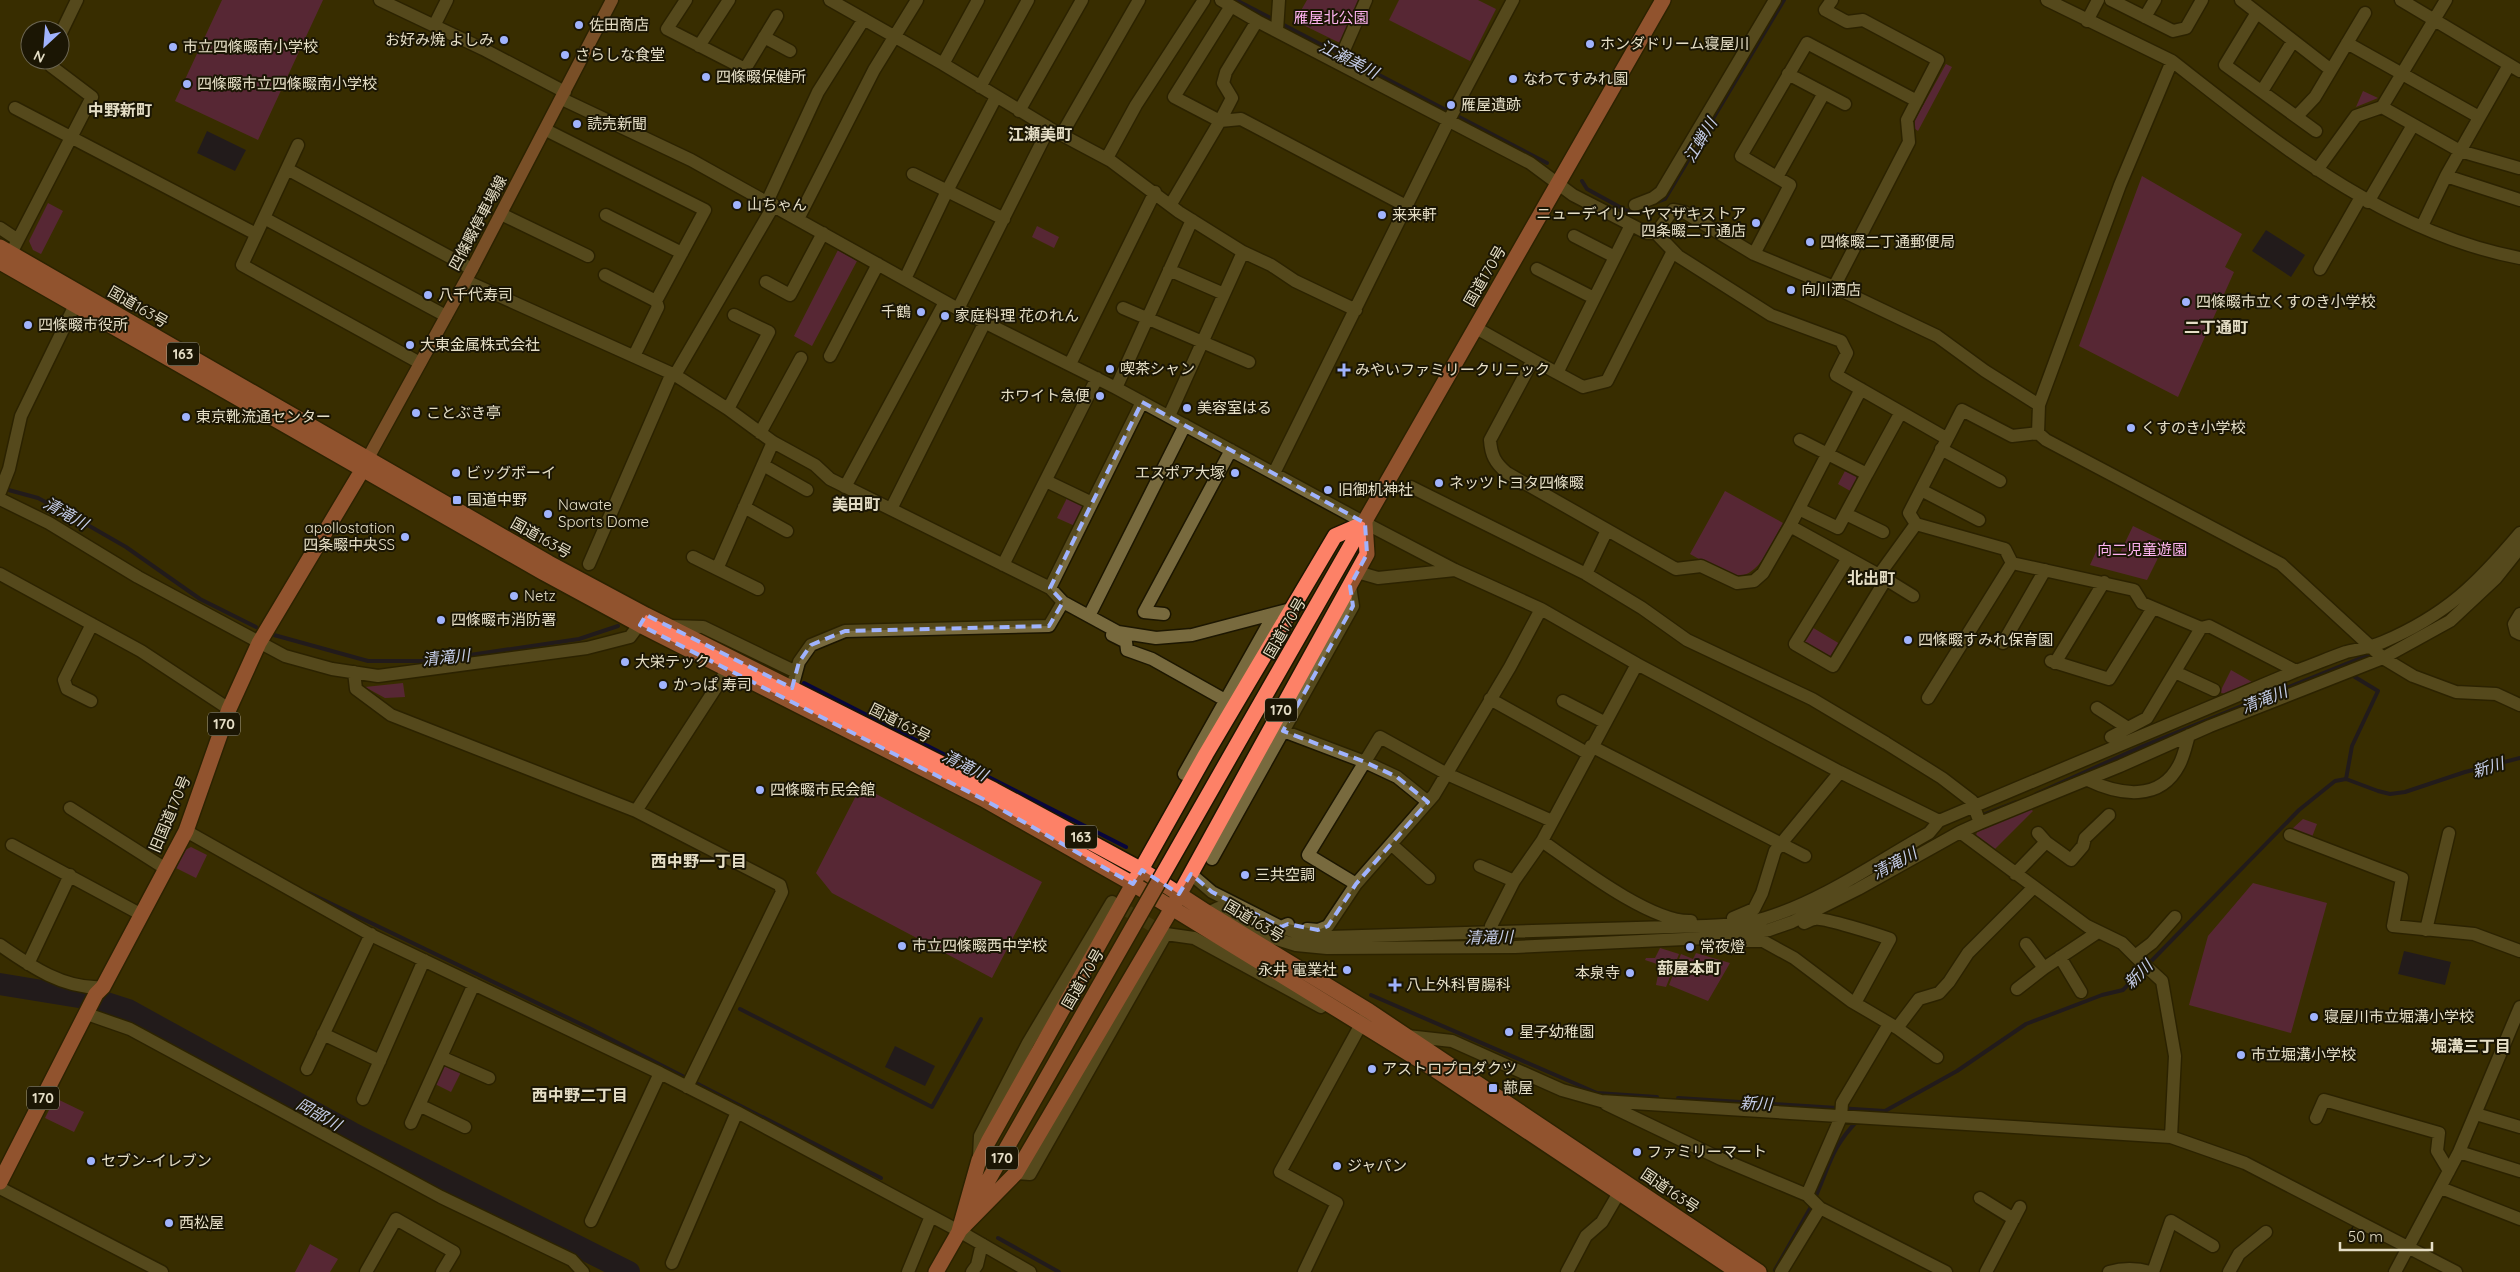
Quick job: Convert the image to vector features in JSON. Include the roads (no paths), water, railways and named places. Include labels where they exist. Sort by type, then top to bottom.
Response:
[{"type":"highway","name":"国道170号","points":[[936,1272],[1663,0]]},
{"type":"highway","name":"国道163号","points":[[6,255],[74,305],[483,526],[728,669],[983,799],[1132,884],[1363,1021],[1622,1187],[1759,1272]]},
{"type":"highway","name":"国道163号","points":[[6,255],[366,464]]},
{"type":"highway","name":"旧国道170号","points":[[0,1182],[96,994],[103,987],[186,831],[229,709],[259,643],[366,464]]},
{"type":"highway","name":"170","points":[[1364,523],[1367,554],[1172,908],[1016,1173],[959,1231],[980,1160],[1018,1085],[1132,884],[1142,870],[1206,754],[1335,536],[1364,523]]},
{"type":"highway","name":"国道163号","points":[[643,620],[668,626],[792,688],[994,790],[1142,870],[1208,913],[1363,1021],[1407,1036],[1622,1187],[1738,1272]]},
{"type":"main road","name":"四條畷停車場線","points":[[366,464],[466,281],[564,96],[612,0]]},
{"type":"street","points":[[67,20],[77,0]]},
{"type":"street","points":[[380,0],[434,26],[564,96],[691,160],[945,302],[1116,388],[1364,523],[1455,570],[1541,609],[1637,664],[1840,772],[1939,820]]},
{"type":"street","points":[[434,26],[447,0]]},
{"type":"street","points":[[686,0],[667,29],[745,69],[777,16]]},
{"type":"street","points":[[699,46],[729,0]]},
{"type":"street","points":[[830,0],[943,64],[1019,111],[1107,158],[1155,192],[1178,212],[1243,252],[1271,265],[1295,281],[1356,310]]},
{"type":"street","points":[[798,219],[838,138],[917,0]]},
{"type":"street","points":[[943,64],[978,0]]},
{"type":"street","points":[[980,87],[1028,0]]},
{"type":"street","points":[[1019,111],[1082,0]]},
{"type":"street","points":[[1062,134],[1139,0]]},
{"type":"street","points":[[1107,158],[1136,106],[1204,0]]},
{"type":"street","points":[[1277,30],[1279,0]]},
{"type":"street","points":[[1344,50],[1366,0]]},
{"type":"street","points":[[1274,473],[1408,207],[1449,120],[1513,0]]},
{"type":"street","points":[[1635,205],[1653,198],[1660,192],[1775,0]]},
{"type":"street","points":[[1832,0],[1825,10],[1847,22],[1863,20],[1938,60],[1906,120],[1909,142],[1834,286]]},
{"type":"street","points":[[2047,0],[2172,61],[2317,170],[2365,200],[2422,226],[2489,251],[2520,258]]},
{"type":"street","points":[[2087,21],[2098,0]]},
{"type":"street","points":[[2111,0],[2174,31],[2186,28],[2202,0]]},
{"type":"street","points":[[2145,17],[2155,0]]},
{"type":"street","points":[[2241,0],[2256,14],[2331,70]]},
{"type":"street","points":[[2402,0],[2514,68],[2479,117],[2446,176],[2422,226]]},
{"type":"street","points":[[2317,170],[2356,116],[2382,107],[2446,0]]},
{"type":"street","points":[[1408,207],[1241,119],[1220,121],[1174,97],[1226,3],[1530,163],[1573,195],[1647,233],[1656,234],[1673,251],[1771,315],[1841,341],[1847,353],[1836,375],[1902,412],[1943,443],[2000,481]]},
{"type":"street","points":[[2297,116],[2315,97],[2365,13]]},
{"type":"street","points":[[2256,14],[2224,65],[2316,131]]},
{"type":"street","points":[[589,564],[673,374],[770,204],[818,92],[864,19]]},
{"type":"street","points":[[1170,204],[1232,98],[1222,83],[1226,72],[1257,21]]},
{"type":"street","points":[[764,37],[790,51]]},
{"type":"street","points":[[2262,91],[2293,42]]},
{"type":"street","points":[[1754,254],[1790,185],[1741,156],[1807,43],[1916,101]]},
{"type":"street","points":[[2347,43],[2479,117]]},
{"type":"street","points":[[2038,433],[2039,405],[2120,185],[2172,61]]},
{"type":"street","points":[[6,255],[72,137],[92,97],[56,70]]},
{"type":"street","points":[[1788,74],[1845,104]]},
{"type":"street","points":[[1777,177],[1824,93]]},
{"type":"street","points":[[905,279],[947,191],[996,97]]},
{"type":"street","points":[[2382,107],[2460,151],[2519,168]]},
{"type":"street","points":[[15,108],[256,234]]},
{"type":"street","points":[[2320,270],[2413,125]]},
{"type":"street","points":[[958,309],[1049,128]]},
{"type":"street","points":[[546,130],[705,210],[656,301]]},
{"type":"street","points":[[298,145],[242,265],[420,364]]},
{"type":"street","points":[[286,169],[472,269]]},
{"type":"street","points":[[913,174],[1004,219]]},
{"type":"street","points":[[2446,176],[2520,200]]},
{"type":"street","points":[[1070,364],[1155,192]]},
{"type":"street","points":[[1656,234],[1674,210],[1679,210],[1754,254],[1834,286],[1937,336],[1985,371],[2039,405]]},
{"type":"street","points":[[501,214],[588,256]]},
{"type":"street","points":[[606,216],[682,253]]},
{"type":"street","points":[[264,218],[446,316]]},
{"type":"street","points":[[1116,388],[1192,220]]},
{"type":"street","points":[[1556,373],[1631,225]]},
{"type":"street","points":[[0,228],[6,255]]},
{"type":"street","points":[[766,282],[790,295],[823,233]]},
{"type":"street","points":[[1574,236],[1615,257]]},
{"type":"street","points":[[1476,328],[1583,387],[1607,381],[1673,251]]},
{"type":"street","points":[[1169,416],[1243,252]]},
{"type":"street","points":[[830,356],[878,264]]},
{"type":"street","points":[[1537,269],[1594,298]]},
{"type":"street","points":[[1169,270],[1224,294]]},
{"type":"street","points":[[605,275],[656,301],[658,307],[634,356]]},
{"type":"street","points":[[466,281],[673,374],[728,409],[773,442],[815,465],[830,478],[845,487],[1050,588],[1063,602],[1118,632],[1156,638],[1192,635],[1291,609]]},
{"type":"street","points":[[845,487],[945,302]]},
{"type":"street","points":[[2,488],[9,469],[21,416],[74,305]]},
{"type":"street","points":[[1123,308],[1249,362]]},
{"type":"street","points":[[728,409],[769,332],[734,315]]},
{"type":"street","points":[[891,509],[985,322]]},
{"type":"street","points":[[760,433],[801,358]]},
{"type":"street","points":[[1533,360],[1490,440],[1491,452],[1497,464],[1507,473],[1676,569],[1701,566],[1737,583],[1754,581],[1763,573],[1790,526],[1861,389]]},
{"type":"street","points":[[1004,565],[1097,378]]},
{"type":"street","points":[[1050,588],[1142,402]]},
{"type":"street","points":[[2012,563],[2005,549],[1916,524],[1909,514],[1943,443],[1962,410],[2012,436],[2038,433],[2046,440],[2281,564],[2376,652],[2413,676],[2456,692],[2496,694],[2519,703]]},
{"type":"street","points":[[1799,509],[1838,528],[1902,412]]},
{"type":"street","points":[[1090,616],[1185,425]]},
{"type":"street","points":[[1800,440],[1867,474]]},
{"type":"street","points":[[717,569],[773,442]]},
{"type":"street","points":[[1164,614],[1144,612],[1231,450]]},
{"type":"street","points":[[763,465],[807,490]]},
{"type":"street","points":[[1046,481],[1092,503]]},
{"type":"street","points":[[1412,486],[1586,574],[1642,608],[1687,640],[1812,699],[1899,750],[1942,778],[1972,801],[1980,823]]},
{"type":"street","points":[[1920,490],[1979,520]]},
{"type":"street","points":[[0,500],[49,522],[138,577],[285,656],[354,672],[378,676],[587,648],[630,637],[643,620]]},
{"type":"street","points":[[744,507],[787,531]]},
{"type":"street","points":[[1846,514],[1883,532]]},
{"type":"street","points":[[1848,558],[1795,644],[1833,666],[1882,577],[1916,524]]},
{"type":"street","points":[[1790,526],[1913,596]]},
{"type":"street","points":[[1586,574],[1607,530]]},
{"type":"street","points":[[1208,913],[1218,908],[1270,937],[1296,945],[1319,948],[1516,947],[1706,928],[1739,924],[1765,918],[1793,908],[1930,833],[1939,820],[2296,671],[2346,652],[2376,652],[2453,604],[2484,575],[2520,533]]},
{"type":"street","points":[[1191,874],[1212,892],[1281,927],[1297,933],[1328,937],[1450,932],[1706,928],[1769,930],[1792,922],[1858,889],[1960,832],[2088,780],[2450,621],[2496,578],[2520,548]]},
{"type":"street","points":[[693,558],[758,589]]},
{"type":"street","points":[[2012,563],[2134,590],[2142,603],[2201,628],[2209,626],[2296,671]]},
{"type":"street","points":[[1928,698],[2012,563]]},
{"type":"street","points":[[1357,572],[1378,578],[1455,570]]},
{"type":"street","points":[[2003,643],[2045,570]]},
{"type":"street","points":[[0,574],[141,651],[229,709]]},
{"type":"street","points":[[2104,582],[2053,662],[2109,679],[2153,608]]},
{"type":"street","points":[[1212,860],[1353,606],[1350,586]]},
{"type":"street","points":[[792,688],[798,662],[811,645],[845,632],[1049,626],[1063,602]]},
{"type":"street","points":[[1281,927],[1288,924],[1318,930],[1328,926],[1356,884],[1428,802],[1510,667],[1541,609]]},
{"type":"street","points":[[1184,774],[1274,614]]},
{"type":"street","points":[[2520,614],[2514,624],[2516,632],[2520,634]]},
{"type":"street","points":[[91,700],[67,688],[64,680],[92,624]]},
{"type":"street","points":[[1103,624],[1108,634],[1126,642],[1127,650],[1152,659],[1225,700]]},
{"type":"street","points":[[668,626],[703,627],[796,672]]},
{"type":"street","points":[[2111,737],[2146,718],[2201,628]]},
{"type":"street","points":[[1491,926],[1514,881],[1542,841],[1589,749],[1637,664]]},
{"type":"street","points":[[636,811],[728,669]]},
{"type":"street","points":[[354,672],[356,689],[391,715],[636,811],[780,885],[782,892],[687,1087]]},
{"type":"street","points":[[2175,672],[2214,690]]},
{"type":"street","points":[[1490,699],[1805,856]]},
{"type":"street","points":[[1563,701],[1604,722]]},
{"type":"street","points":[[2097,708],[2128,728]]},
{"type":"street","points":[[1283,731],[1365,762],[1397,777],[1428,802]]},
{"type":"street","points":[[2088,780],[2104,788],[2124,793],[2140,794],[2157,788],[2172,775],[2180,764],[2189,735]]},
{"type":"street","points":[[1356,884],[1308,855],[1380,737],[1446,774],[1552,821]]},
{"type":"street","points":[[1706,928],[1738,917],[1754,909],[1762,893],[1775,851],[1840,772]]},
{"type":"street","points":[[70,808],[166,869]]},
{"type":"street","points":[[2015,874],[2042,838],[2071,860],[2083,846],[2085,838],[2109,815]]},
{"type":"street","points":[[186,831],[371,934],[660,1073],[736,1112],[959,1231],[1030,1272]]},
{"type":"street","points":[[1960,832],[2015,874],[2098,932],[2122,943],[2162,982],[2175,1056],[2171,1137]]},
{"type":"street","points":[[2426,930],[2449,833]]},
{"type":"street","points":[[2290,835],[2402,878],[2393,926],[2474,934],[2520,951]]},
{"type":"street","points":[[1542,841],[1610,889],[1638,904],[1706,928],[1729,941],[1764,941],[1794,958],[1855,1003],[1893,1026],[1937,1057]]},
{"type":"street","points":[[1391,844],[1429,878]]},
{"type":"street","points":[[12,845],[142,915]]},
{"type":"street","points":[[1480,866],[1514,881]]},
{"type":"street","points":[[28,964],[70,875]]},
{"type":"street","points":[[1807,1195],[1841,1117],[1842,1103],[1893,1026],[1919,999],[1939,993],[1949,982],[1968,953],[2034,887]]},
{"type":"street","points":[[980,1160],[980,1136],[1028,1043],[1112,902]]},
{"type":"street","points":[[2135,956],[2152,943],[2176,917]]},
{"type":"street","points":[[1792,922],[1803,923],[1816,918],[1874,932],[1890,939],[1855,1003]]},
{"type":"street","points":[[1450,932],[1453,927],[1513,927],[1516,947]]},
{"type":"street","points":[[2017,989],[2044,968],[2098,932]]},
{"type":"street","points":[[307,1070],[371,934]]},
{"type":"street","points":[[1016,1173],[1030,1174],[1166,934],[1194,938],[1363,1021],[1280,1172],[1337,1203],[1304,1272]]},
{"type":"street","points":[[2026,944],[2044,968]]},
{"type":"street","points":[[0,945],[28,964],[64,981],[88,988],[103,987]]},
{"type":"street","points":[[2060,957],[2081,992]]},
{"type":"street","points":[[363,1099],[424,960]]},
{"type":"street","points":[[411,1123],[474,984]]},
{"type":"street","points":[[2395,1272],[2410,1248],[2459,1152],[2520,1007]]},
{"type":"street","points":[[87,1014],[138,1033],[441,1197],[572,1260],[583,1272]]},
{"type":"street","points":[[323,1034],[380,1061]]},
{"type":"street","points":[[1407,1036],[1452,1041],[1562,1090],[1601,1101],[1721,1159],[1807,1195],[1820,1208],[1946,1272]]},
{"type":"street","points":[[441,1057],[489,1078]]},
{"type":"street","points":[[590,1221],[660,1073]]},
{"type":"street","points":[[2316,1118],[2324,1100],[2439,1133],[2437,1151],[2449,1171]]},
{"type":"street","points":[[1601,1101],[2171,1137],[2245,1163],[2456,1272]]},
{"type":"street","points":[[419,1105],[465,1127]]},
{"type":"street","points":[[672,1263],[736,1112]]},
{"type":"street","points":[[2476,1114],[2520,1127]]},
{"type":"street","points":[[2459,1152],[2520,1171]]},
{"type":"street","points":[[1567,1272],[1586,1236],[1602,1222],[1622,1187]]},
{"type":"street","points":[[0,1188],[162,1272]]},
{"type":"street","points":[[2441,1188],[2520,1219]]},
{"type":"street","points":[[1980,1198],[2014,1219]]},
{"type":"street","points":[[1986,1272],[2020,1206]]},
{"type":"street","points":[[1781,1272],[1820,1208]]},
{"type":"street","points":[[908,1272],[931,1216]]},
{"type":"street","points":[[366,1272],[396,1219],[454,1252],[442,1272]]},
{"type":"street","points":[[2109,1272],[2120,1269],[2140,1269],[2152,1272],[2171,1222],[2213,1246]]},
{"type":"street","points":[[2229,1272],[2239,1254],[2266,1232]]},
{"type":"street","points":[[972,1272],[977,1265],[982,1244]]},
{"type":"waterway","name":"江瀬美川","points":[[1236,0],[1547,163]]},
{"type":"waterway","name":"江蝉川","points":[[1644,207],[1665,199],[1784,0]]},
{"type":"waterway","name":"江蝉川","points":[[1582,181],[1587,189],[1627,211],[1635,209]]},
{"type":"waterway","name":"清滝川","points":[[5,489],[38,498],[72,516],[126,547],[200,599],[256,627]]},
{"type":"waterway","name":"清滝川","points":[[274,635],[368,661],[429,661],[579,639],[618,626]]},
{"type":"waterway","name":"清滝川","points":[[2380,651],[2409,636]]},
{"type":"waterway","name":"清滝川","points":[[2036,794],[2143,746],[2373,653]]},
{"type":"waterway","points":[[2346,779],[2352,746],[2378,691],[2350,674]]},
{"type":"waterway","name":"清滝川","points":[[804,683],[1126,847]]},
{"type":"waterway","name":"新川","points":[[1678,1098],[1885,1111],[1957,1071],[2026,1024],[2102,995],[2123,990],[2299,810],[2335,781],[2346,779],[2390,794],[2405,792],[2465,772],[2520,758]]},
{"type":"waterway","name":"清滝川","points":[[1980,816],[2016,802]]},
{"type":"waterway","points":[[309,893],[589,1028],[881,1178]]},
{"type":"waterway","name":"岡部川","points":[[0,984],[97,1000],[128,1010],[352,1133],[629,1272]]},
{"type":"waterway","name":"新川","points":[[1371,995],[1597,1093],[1657,1097]]},
{"type":"waterway","points":[[740,1009],[932,1107],[981,1019]]},
{"type":"waterway","points":[[1815,1198],[1836,1148],[1858,1120]]},
{"type":"waterway","points":[[1775,1270],[1812,1205]]},
{"type":"waterway","points":[[998,1238],[1059,1272]]},
{"type":"tunnel","points":[[1112,902],[1166,934]]},
{"type":"place","name":"佐田商店","points":[[579,25]]},
{"type":"place","name":"お好み焼 よしみ","points":[[504,40]]},
{"type":"place","name":"ホンダドリーム寝屋川","points":[[1590,44]]},
{"type":"place","name":"市立四條畷南小学校","points":[[173,47]]},
{"type":"place","name":"さらしな食堂","points":[[565,55]]},
{"type":"place","name":"四條畷保健所","points":[[706,77]]},
{"type":"place","name":"なわてすみれ園","points":[[1513,79]]},
{"type":"place","name":"四條畷市立四條畷南小学校","points":[[187,84]]},
{"type":"place","name":"雁屋遺跡","points":[[1451,105]]},
{"type":"place","name":"読売新聞","points":[[577,124]]},
{"type":"place","name":"山ちゃん","points":[[737,205]]},
{"type":"place","name":"来来軒","points":[[1382,215]]},
{"type":"place","name":"ニューデイリーヤマザキストア 四条畷二丁通店","points":[[1756,223]]},
{"type":"place","name":"四條畷二丁通郵便局","points":[[1810,242]]},
{"type":"place","name":"向川酒店","points":[[1791,290]]},
{"type":"place","name":"八千代寿司","points":[[428,295]]},
{"type":"place","name":"四條畷市立くすのき小学校","points":[[2186,302]]},
{"type":"place","name":"千鶴","points":[[921,312]]},
{"type":"place","name":"家庭料理 花のれん","points":[[945,316]]},
{"type":"place","name":"四條畷市役所","points":[[28,325]]},
{"type":"place","name":"大東金属株式会社","points":[[410,345]]},
{"type":"place","name":"喫茶シャン","points":[[1110,369]]},
{"type":"place","name":"みやいファミリークリニック","points":[[1344,370]]},
{"type":"place","name":"ホワイト急便","points":[[1100,396]]},
{"type":"place","name":"美容室はる","points":[[1187,408]]},
{"type":"place","name":"ことぶき亭","points":[[416,413]]},
{"type":"place","name":"東京靴流通センター","points":[[186,417]]},
{"type":"place","name":"くすのき小学校","points":[[2131,428]]},
{"type":"place","name":"ビッグボーイ","points":[[456,473]]},
{"type":"place","name":"エスポア大塚","points":[[1235,473]]},
{"type":"place","name":"ネッツトヨタ四條畷","points":[[1439,483]]},
{"type":"place","name":"旧御机神社","points":[[1328,490]]},
{"type":"place","name":"国道中野","points":[[457,500]]},
{"type":"place","name":"Nawate Sports Dome","points":[[548,514]]},
{"type":"place","name":"apollostation 四条畷中央SS","points":[[405,537]]},
{"type":"place","name":"Netz","points":[[514,596]]},
{"type":"place","name":"四條畷市消防署","points":[[441,620]]},
{"type":"place","name":"四條畷すみれ保育園","points":[[1908,640]]},
{"type":"place","name":"大栄テック","points":[[625,662]]},
{"type":"place","name":"かっぱ 寿司","points":[[663,685]]},
{"type":"place","name":"四條畷市民会館","points":[[760,790]]},
{"type":"place","name":"三共空調","points":[[1245,875]]},
{"type":"place","name":"市立四條畷西中学校","points":[[902,946]]},
{"type":"place","name":"常夜燈","points":[[1690,947]]},
{"type":"place","name":"永井 電業社","points":[[1347,970]]},
{"type":"place","name":"本泉寺","points":[[1630,973]]},
{"type":"place","name":"八上外科胃腸科","points":[[1395,985]]},
{"type":"place","name":"寝屋川市立堀溝小学校","points":[[2314,1017]]},
{"type":"place","name":"星子幼稚園","points":[[1509,1032]]},
{"type":"place","name":"市立堀溝小学校","points":[[2241,1055]]},
{"type":"place","name":"アストロプロダクツ","points":[[1372,1069]]},
{"type":"place","name":"蔀屋","points":[[1493,1088]]},
{"type":"place","name":"ファミリーマート","points":[[1637,1152]]},
{"type":"place","name":"セブン-イレブン","points":[[91,1161]]},
{"type":"place","name":"ジャパン","points":[[1337,1166]]},
{"type":"place","name":"西松屋","points":[[169,1223]]},
{"type":"district","name":"中野新町","points":[[120,110]]},
{"type":"district","name":"江瀬美町","points":[[1040,134]]},
{"type":"district","name":"二丁通町","points":[[2216,327]]},
{"type":"district","name":"美田町","points":[[856,504]]},
{"type":"district","name":"北出町","points":[[1871,578]]},
{"type":"district","name":"西中野一丁目","points":[[699,861]]},
{"type":"district","name":"蔀屋本町","points":[[1689,968]]},
{"type":"district","name":"堀溝三丁目","points":[[2471,1046]]},
{"type":"district","name":"西中野二丁目","points":[[580,1095]]},
{"type":"park label","name":"雁屋北公園","points":[[1331,18]]},
{"type":"park label","name":"向二児童遊園","points":[[2142,550]]}]
